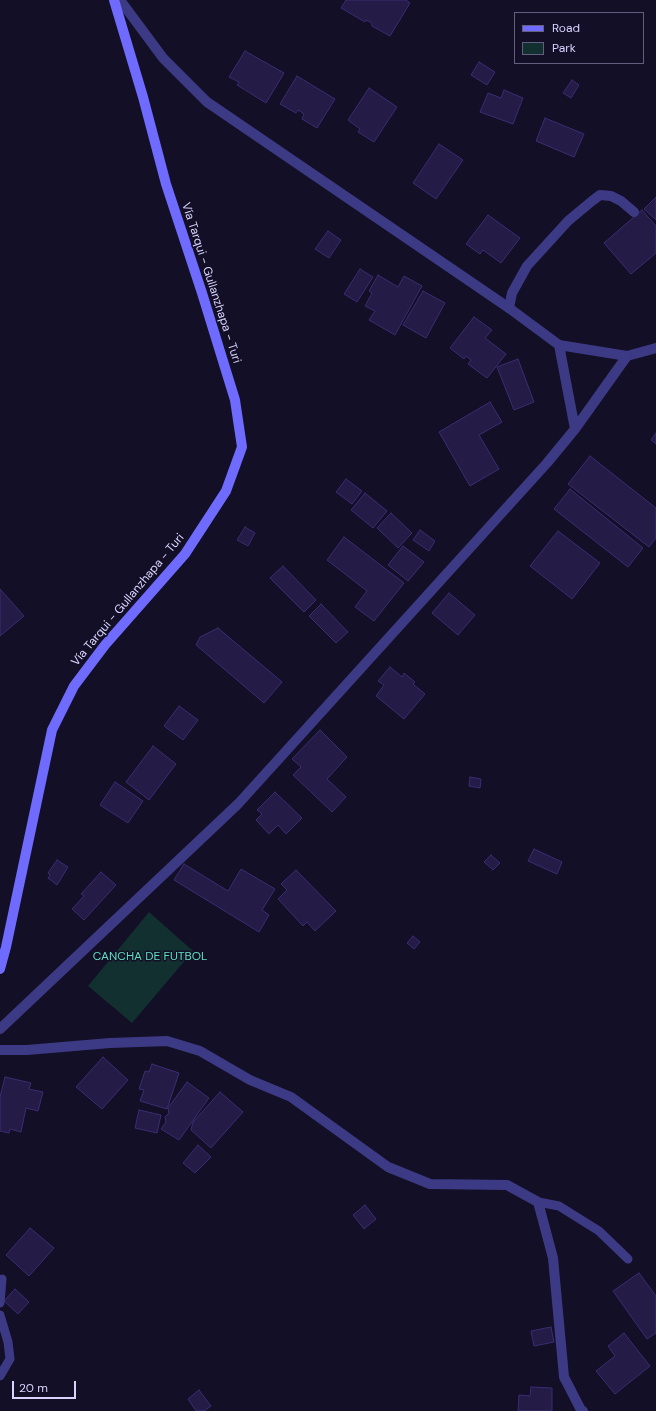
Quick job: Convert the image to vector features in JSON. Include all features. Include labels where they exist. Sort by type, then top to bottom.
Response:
[{"type":"main road","name":"Vía Tarqui - Gullanzhapa - Turi","points":[[0,969],[52,730],[74,686],[101,651],[185,554],[226,491],[242,447],[235,400],[166,184],[143,97],[114,0]]},
{"type":"street","points":[[120,0],[163,58],[207,102],[509,308],[559,345],[627,356],[656,348]]},
{"type":"street","points":[[509,308],[512,293],[527,266],[568,221],[592,201],[600,195],[611,196],[621,201],[634,212]]},
{"type":"street","points":[[559,345],[575,429]]},
{"type":"street","points":[[0,1029],[238,804],[547,463],[575,429],[627,356]]},
{"type":"street","points":[[0,1050],[28,1050],[167,1040],[200,1051],[250,1080],[291,1097],[388,1167],[430,1184],[507,1185],[538,1202],[553,1258],[564,1377],[583,1411]]},
{"type":"lane","points":[[538,1202],[559,1206],[599,1231],[628,1259]]},
{"type":"lane","points":[[0,1303],[2,1279]]},
{"type":"lane","points":[[0,1314],[8,1342],[10,1359],[0,1376]]},
{"type":"green space","name":"CANCHA DE FUTBOL","points":[[149,912],[193,951],[132,1023],[88,986]]},
{"type":"building","points":[[346,0],[406,0],[410,3],[390,36],[372,26],[372,23],[366,20],[365,22],[341,8]]},
{"type":"building","points":[[245,51],[284,73],[266,103],[237,85],[239,82],[229,77]]},
{"type":"building","points":[[479,62],[495,72],[487,85],[471,75]]},
{"type":"building","points":[[297,76],[335,99],[317,128],[302,119],[304,114],[298,110],[296,113],[280,104]]},
{"type":"building","points":[[572,80],[579,85],[571,98],[563,93]]},
{"type":"building","points":[[369,88],[397,107],[374,142],[358,132],[360,129],[348,120]]},
{"type":"building","points":[[504,90],[523,98],[513,124],[480,112],[488,93],[501,98]]},
{"type":"building","points":[[545,118],[584,134],[574,157],[536,141]]},
{"type":"building","points":[[439,144],[463,160],[436,199],[413,183]]},
{"type":"building","points":[[656,197],[656,220],[644,209]]},
{"type":"building","points":[[642,210],[656,226],[656,253],[631,274],[604,243]]},
{"type":"building","points":[[488,215],[520,238],[501,263],[483,250],[480,254],[466,244]]},
{"type":"building","points":[[328,231],[341,240],[329,258],[315,249]]},
{"type":"building","points":[[360,269],[373,277],[357,302],[344,294]]},
{"type":"building","points":[[378,275],[398,287],[404,276],[422,286],[395,335],[369,320],[375,311],[365,306],[372,293],[369,291]]},
{"type":"building","points":[[423,291],[445,303],[426,338],[403,325]]},
{"type":"building","points":[[474,317],[492,330],[485,338],[506,354],[487,378],[468,364],[471,360],[466,356],[464,359],[450,348]]},
{"type":"building","points":[[518,359],[534,402],[514,410],[497,367]]},
{"type":"building","points":[[490,402],[502,422],[479,435],[499,469],[470,486],[439,432]]},
{"type":"building","points":[[656,433],[656,444],[651,440]]},
{"type":"building","points":[[590,456],[656,508],[656,538],[649,547],[568,484]]},
{"type":"building","points":[[346,479],[362,491],[352,504],[336,492]]},
{"type":"building","points":[[570,489],[643,548],[628,567],[554,509]]},
{"type":"building","points":[[365,493],[387,511],[373,528],[351,510]]},
{"type":"building","points":[[391,513],[412,533],[398,548],[377,528]]},
{"type":"building","points":[[245,527],[255,533],[248,546],[237,540]]},
{"type":"building","points":[[420,530],[435,541],[429,551],[413,540]]},
{"type":"building","points":[[558,531],[600,563],[572,599],[530,566]]},
{"type":"building","points":[[344,537],[404,583],[374,621],[355,607],[367,591],[327,560]]},
{"type":"building","points":[[403,546],[424,562],[408,581],[388,565]]},
{"type":"building","points":[[283,566],[316,600],[304,612],[270,578]]},
{"type":"building","points":[[0,589],[24,616],[0,636]]},
{"type":"building","points":[[449,593],[475,615],[458,635],[432,613]]},
{"type":"building","points":[[321,604],[348,632],[336,643],[309,616]]},
{"type":"building","points":[[218,628],[282,682],[264,703],[196,645],[200,637]]},
{"type":"building","points":[[390,667],[402,677],[404,673],[415,682],[413,684],[425,694],[404,719],[376,696],[384,685],[378,681]]},
{"type":"building","points":[[179,706],[198,720],[183,740],[164,726]]},
{"type":"building","points":[[320,730],[347,757],[327,779],[346,797],[332,812],[293,775],[301,767],[292,759]]},
{"type":"building","points":[[153,746],[176,764],[149,800],[126,782]]},
{"type":"building","points":[[470,777],[481,779],[480,788],[469,786]]},
{"type":"building","points":[[115,782],[143,801],[128,823],[100,805]]},
{"type":"building","points":[[275,792],[302,818],[286,834],[278,825],[269,834],[256,820],[262,814],[257,810]]},
{"type":"building","points":[[534,849],[562,862],[557,874],[528,861]]},
{"type":"building","points":[[491,855],[500,863],[493,870],[484,862]]},
{"type":"building","points":[[57,860],[68,867],[57,885],[48,878],[50,875],[48,873]]},
{"type":"building","points":[[184,864],[228,891],[241,869],[275,889],[262,910],[269,915],[259,932],[174,880]]},
{"type":"building","points":[[296,870],[336,911],[315,931],[307,922],[303,926],[278,899],[287,890],[281,884]]},
{"type":"building","points":[[101,872],[116,885],[84,920],[72,909],[84,896],[81,894]]},
{"type":"building","points":[[413,936],[420,942],[414,949],[407,943]]},
{"type":"building","points":[[103,1057],[128,1080],[102,1109],[76,1087]]},
{"type":"building","points":[[152,1064],[179,1073],[167,1109],[140,1101],[144,1090],[139,1089],[145,1071],[149,1072]]},
{"type":"building","points":[[5,1077],[31,1083],[29,1089],[43,1092],[38,1111],[26,1108],[21,1132],[10,1129],[9,1133],[0,1131],[0,1097]]},
{"type":"building","points":[[187,1082],[209,1098],[179,1140],[161,1129],[166,1122],[165,1117],[169,1113],[168,1108]]},
{"type":"building","points":[[220,1092],[243,1112],[211,1148],[191,1130],[193,1122]]},
{"type":"building","points":[[139,1110],[161,1115],[157,1133],[135,1128]]},
{"type":"building","points":[[198,1145],[211,1157],[195,1173],[183,1163]]},
{"type":"building","points":[[365,1205],[376,1219],[364,1229],[353,1215]]},
{"type":"building","points":[[30,1228],[54,1248],[29,1276],[6,1255]]},
{"type":"building","points":[[639,1273],[656,1296],[656,1333],[647,1339],[613,1291]]},
{"type":"building","points":[[15,1289],[29,1302],[18,1314],[4,1301]]},
{"type":"building","points":[[551,1327],[554,1342],[534,1346],[531,1331]]},
{"type":"building","points":[[624,1333],[650,1366],[615,1394],[596,1371],[615,1356],[608,1346]]},
{"type":"building","points":[[531,1387],[552,1388],[552,1411],[518,1411],[519,1395],[530,1396]]},
{"type":"building","points":[[199,1390],[211,1406],[204,1411],[196,1411],[188,1399]]}]
